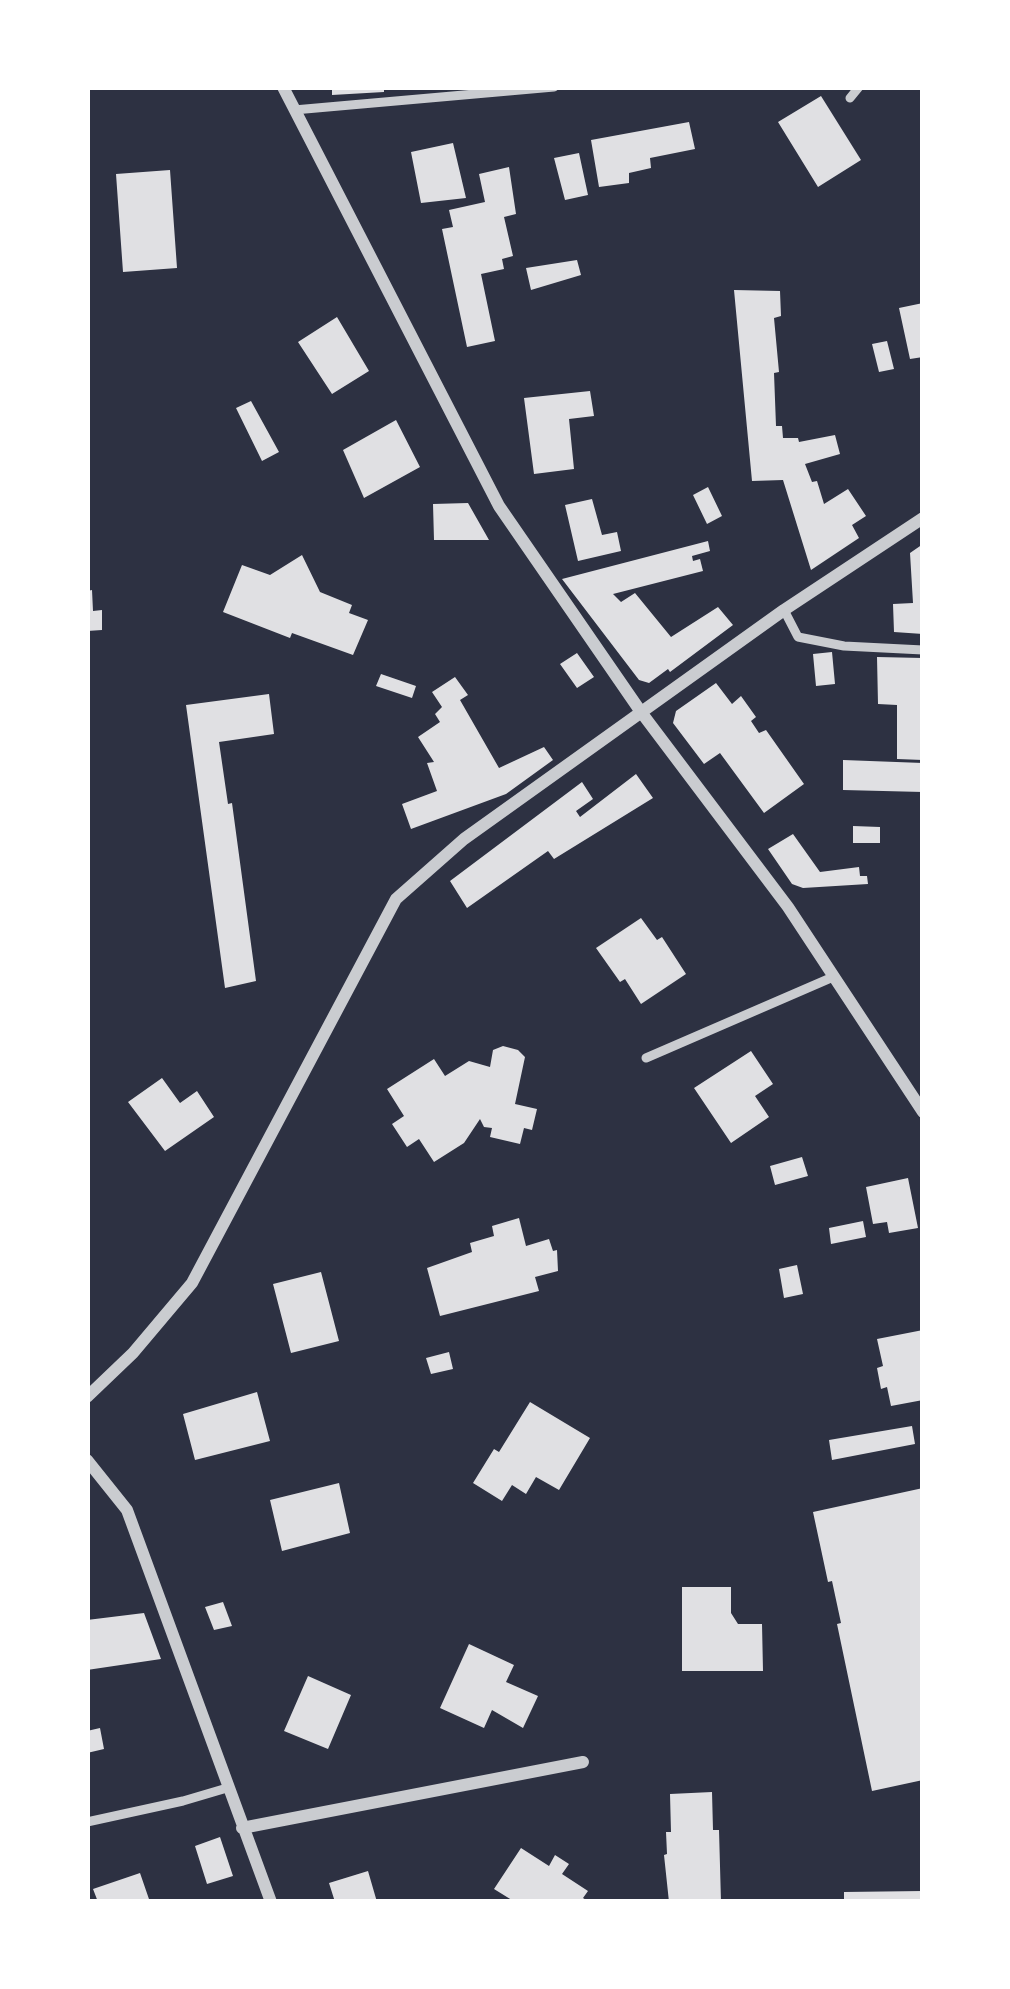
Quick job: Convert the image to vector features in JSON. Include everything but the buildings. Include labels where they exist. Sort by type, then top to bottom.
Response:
[{"type":"street","points":[[283,87],[499,506],[641,712],[788,908],[923,1112]]},
{"type":"street","points":[[87,1397],[133,1353],[192,1283],[396,899],[464,839],[784,610],[923,518]]},
{"type":"street","points":[[87,1460],[127,1510],[271,1902]]},
{"type":"street","points":[[242,1828],[583,1762]]},
{"type":"lane","points":[[294,110],[554,87]]},
{"type":"lane","points":[[850,98],[859,87]]},
{"type":"lane","points":[[784,610],[798,637],[844,646],[923,650]]},
{"type":"lane","points":[[646,1058],[833,977]]},
{"type":"lane","points":[[87,1822],[227,1788]]}]
